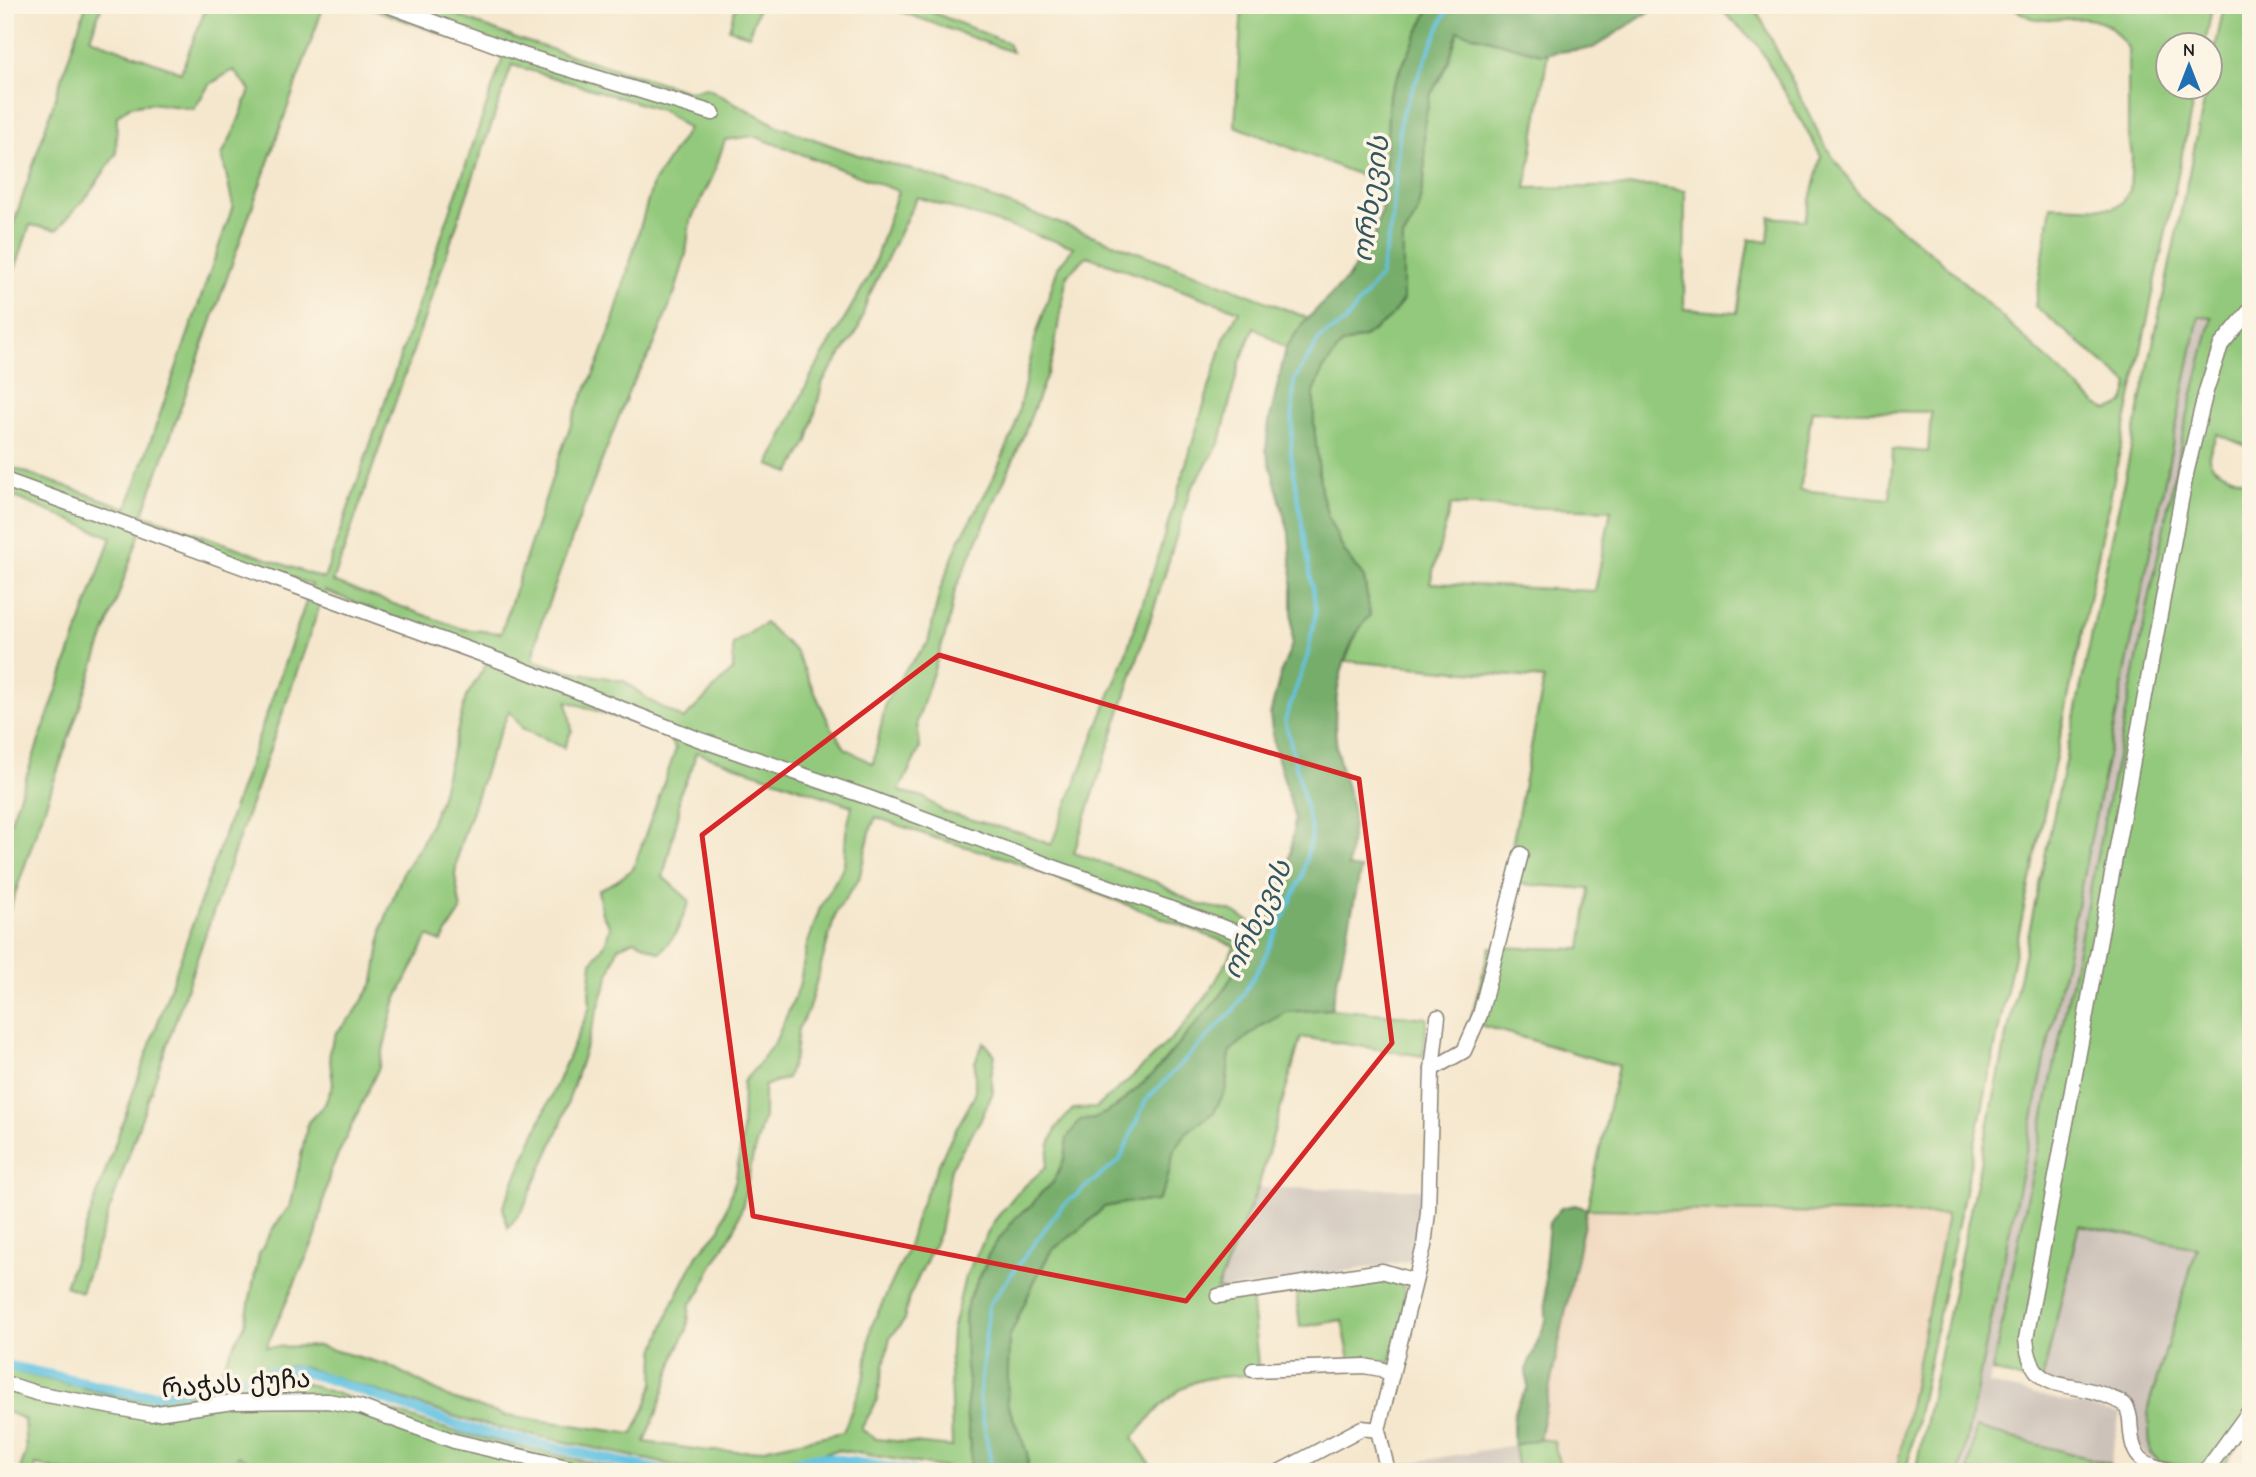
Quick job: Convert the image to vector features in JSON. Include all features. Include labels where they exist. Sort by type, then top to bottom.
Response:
[{"type":"street","points":[[387,5],[526,57],[713,113]]},
{"type":"street","points":[[2176,1472],[2140,1460],[2132,1448],[2129,1412],[2124,1405],[2102,1394],[2049,1382],[2038,1374],[2028,1357],[2026,1339],[2186,474],[2206,391],[2221,345],[2251,309]]},
{"type":"street","points":[[5,480],[511,665],[698,739],[867,797],[1248,936]]},
{"type":"street","points":[[1432,1069],[1464,1051],[1473,1032],[1480,1015],[1521,854]]},
{"type":"street","points":[[1388,1472],[1378,1430],[1424,1245],[1428,1212],[1432,1069],[1438,1017]]},
{"type":"street","points":[[1219,1296],[1382,1271],[1415,1281]]},
{"type":"street","points":[[1253,1370],[1364,1366],[1381,1369],[1392,1375]]},
{"type":"street","name":"რაჭას ქუჩა","points":[[5,1383],[36,1393],[150,1414],[233,1402],[328,1401],[360,1407],[454,1441],[589,1472]]},
{"type":"street","points":[[2206,1472],[2251,1409]]},
{"type":"street","points":[[1279,1472],[1362,1427],[1378,1430]]},
{"type":"highlighted area","points":[[939,655],[1359,779],[1392,1043],[1186,1301],[753,1216],[702,835]]},
{"type":"shaded area","points":[[2251,75],[2251,126],[1989,1384],[2120,1414],[2110,1464],[2108,1472],[1956,1472]]},
{"type":"shaded area","points":[[1258,1188],[1422,1189],[1419,1246],[1415,1260],[1253,1286],[1217,1289]]},
{"type":"shaded area","points":[[1587,1209],[1947,1215],[1896,1472],[1561,1472],[1554,1441],[1539,1439]]},
{"type":"shaded area","points":[[2079,1225],[2197,1248],[2148,1408],[2160,1462],[2148,1458],[2137,1445],[2121,1406],[2041,1385]]},
{"type":"shaded area","points":[[1514,1445],[1518,1472],[1393,1472],[1392,1466]]},
{"type":"green space","points":[[86,5],[102,5],[90,38],[181,72],[206,7],[203,5],[324,5],[143,514],[324,579],[503,57],[363,5],[431,5],[515,38],[688,91],[707,88],[778,126],[861,156],[921,172],[1308,318],[1286,348],[1254,327],[1239,365],[1220,442],[1190,491],[1074,853],[1156,882],[1196,904],[1231,911],[1257,926],[1221,995],[1152,1075],[1116,1107],[1067,1138],[1065,1158],[1052,1184],[1016,1217],[987,1257],[968,1300],[965,1316],[970,1472],[839,1450],[791,1459],[756,1472],[704,1472],[468,1421],[307,1368],[291,1366],[217,1377],[245,1324],[259,1254],[291,1204],[308,1122],[325,1104],[333,1084],[329,1052],[336,1033],[354,1014],[374,982],[383,925],[403,872],[422,843],[439,803],[466,697],[492,655],[325,591],[81,1292],[65,1286],[312,585],[143,524],[7,917],[5,837],[111,537],[5,493],[5,465],[127,508],[233,206],[222,155],[250,90],[233,70],[209,85],[194,109],[151,103],[130,106],[117,116],[116,154],[89,194],[57,230],[30,225],[5,299],[5,250]],"holes":[[[512,65],[664,111],[688,129],[653,183],[611,328],[558,460],[501,633],[463,629],[333,582]],[[754,136],[898,191],[871,273],[811,376],[769,465],[790,473],[808,441],[823,381],[858,330],[868,298],[917,197],[1074,247],[1058,267],[1035,339],[1014,431],[990,485],[959,541],[940,590],[928,643],[905,670],[886,701],[873,764],[845,748],[830,725],[796,652],[765,623],[733,644],[733,670],[684,719],[652,702],[624,681],[564,670],[533,660],[539,629],[577,525],[630,388],[652,350],[675,292],[686,254],[690,222],[712,178],[725,140]],[[1087,256],[1239,311],[1224,339],[1124,659],[1051,845],[1024,834],[944,812],[924,797],[899,791],[920,748],[917,722],[948,626],[955,590],[1019,447],[1052,361],[1067,275]],[[567,701],[664,733],[676,749],[633,869],[598,890],[602,914],[610,926],[606,942],[592,962],[590,1007],[503,1207],[508,1228],[523,1209],[560,1127],[618,947],[635,940],[660,953],[676,933],[690,901],[663,877],[679,812],[679,795],[692,768],[696,752],[852,806],[846,832],[844,866],[820,908],[807,945],[799,987],[776,1040],[743,1082],[742,1137],[736,1178],[720,1229],[697,1255],[671,1307],[655,1351],[654,1383],[633,1434],[504,1415],[452,1399],[388,1365],[318,1346],[266,1347],[316,1236],[330,1172],[379,1067],[395,1002],[428,936],[441,942],[461,911],[455,875],[459,849],[490,756],[509,711],[523,729],[564,748],[572,730]],[[876,817],[935,838],[1005,858],[1235,946],[1212,988],[1180,1030],[1096,1108],[1073,1109],[1057,1127],[1050,1144],[1046,1167],[1017,1193],[994,1221],[965,1277],[952,1331],[952,1447],[876,1439],[861,1429],[876,1403],[890,1337],[904,1321],[909,1297],[940,1232],[951,1168],[981,1119],[993,1092],[991,1077],[995,1055],[984,1042],[975,1062],[975,1095],[948,1144],[918,1211],[906,1253],[871,1327],[865,1375],[843,1432],[754,1451],[708,1451],[645,1442],[677,1350],[687,1330],[690,1305],[701,1291],[735,1228],[764,1116],[764,1086],[787,1078],[795,1056],[798,1029],[808,1011],[836,912],[859,879]]]},
{"type":"green space","points":[[736,5],[759,5],[749,35],[729,29]]},
{"type":"green space","points":[[883,5],[915,5],[1008,43],[1012,52]]},
{"type":"green space","points":[[1242,5],[1431,5],[1389,94],[1385,185],[1235,126]]},
{"type":"green space","points":[[1431,5],[1665,5],[1657,7],[1593,48],[1541,54],[1458,31],[1449,61],[1430,96],[1424,126],[1425,175],[1417,214],[1403,238],[1403,299],[1390,318],[1364,337],[1342,344],[1323,370],[1314,393],[1314,425],[1321,491],[1328,517],[1344,551],[1364,578],[1370,615],[1351,644],[1340,678],[1335,714],[1337,749],[1353,818],[1348,867],[1361,869],[1331,1009],[1287,1012],[1261,1026],[1230,1051],[1226,1089],[1214,1112],[1188,1131],[1174,1150],[1166,1185],[1157,1201],[1104,1207],[1082,1228],[1051,1251],[1009,1338],[1007,1403],[1027,1452],[1025,1472],[970,1472],[965,1316],[968,1300],[987,1257],[1016,1217],[1052,1184],[1065,1158],[1067,1138],[1080,1120],[1094,1119],[1116,1107],[1152,1075],[1221,995],[1240,962],[1290,857],[1295,818],[1274,745],[1270,715],[1281,672],[1292,644],[1292,574],[1289,533],[1266,450],[1269,422],[1286,348],[1302,324],[1346,280],[1374,238],[1384,197],[1389,94]]},
{"type":"green space","points":[[1716,5],[1755,7],[1824,144],[1860,196],[1940,260],[2097,405],[2108,410],[2118,407],[2123,402],[2129,384],[2035,306],[2051,206],[2113,208],[2122,203],[2130,190],[2132,156],[2128,130],[2128,48],[2105,24],[2080,18],[2033,18],[2022,14],[2012,5],[2251,5],[2251,448],[2217,434],[2209,456],[2213,466],[2219,470],[2251,483],[2251,1428],[2218,1472],[2160,1462],[2150,1453],[2148,1408],[2197,1248],[2079,1225],[2041,1385],[1992,1371],[2182,438],[2212,317],[2199,316],[1960,1471],[1915,1472],[2204,102],[2224,102],[2224,32],[2219,32],[2223,10],[2212,8],[2207,32],[2154,32],[2154,102],[2193,102],[1906,1472],[1896,1472],[1947,1215],[1587,1209],[1618,1066],[1470,1022],[1490,947],[1581,949],[1589,889],[1505,883],[1544,679],[1345,661],[1360,626],[1370,615],[1364,578],[1344,551],[1328,517],[1321,491],[1314,425],[1314,393],[1323,370],[1342,344],[1364,337],[1390,318],[1403,300],[1403,238],[1417,214],[1425,175],[1423,126],[1430,96],[1449,61],[1458,31],[1541,54],[1548,53],[1526,188],[1653,186],[1685,191],[1684,309],[1737,313],[1749,239],[1768,242],[1770,217],[1805,220],[1821,156],[1758,45]],"holes":[[[1812,410],[1931,412],[1928,452],[1893,449],[1890,499],[1800,490]],[[1451,505],[1611,510],[1595,591],[1430,583]]]},
{"type":"green space","points":[[1331,1009],[1427,1018],[1423,1056],[1301,1037],[1258,1188],[1217,1289],[1251,1295],[1259,1375],[1204,1379],[1188,1385],[1165,1402],[1133,1438],[1155,1472],[1025,1472],[1027,1452],[1007,1403],[1009,1338],[1051,1251],[1082,1228],[1104,1207],[1157,1201],[1166,1185],[1174,1150],[1188,1131],[1214,1112],[1226,1089],[1230,1051],[1261,1026],[1287,1012]]},
{"type":"green space","points":[[1575,1205],[1587,1209],[1539,1439],[1514,1445],[1514,1415],[1528,1388],[1526,1370],[1546,1321],[1545,1267],[1549,1222],[1561,1208]]},
{"type":"green space","points":[[1383,1276],[1399,1281],[1404,1287],[1405,1296],[1405,1307],[1390,1363],[1350,1360],[1342,1320],[1300,1327],[1296,1291]]},
{"type":"green space","points":[[5,1369],[134,1400],[272,1382],[304,1383],[452,1431],[631,1472],[280,1472],[260,1467],[238,1456],[232,1472],[68,1472],[36,1465],[34,1472],[19,1472],[26,1453],[24,1419],[5,1411]]},
{"type":"green space","points":[[1976,1428],[2110,1464],[2108,1472],[1968,1472]]},
{"type":"green space","points":[[1539,1439],[1554,1441],[1561,1472],[1518,1472],[1514,1445]]},
{"type":"green space","points":[[817,1462],[879,1472],[786,1472]]},
{"type":"waterway","name":"ორხევის","points":[[990,1472],[979,1398],[989,1305],[1061,1207],[1120,1160],[1146,1100],[1233,1011],[1261,965],[1302,877],[1312,833],[1285,720],[1308,654],[1316,610],[1291,455],[1294,381],[1321,337],[1345,322],[1380,276],[1392,220],[1401,116],[1449,5]]},
{"type":"waterway","points":[[5,1365],[138,1394],[160,1394],[272,1372],[297,1371],[325,1378],[465,1428],[667,1472]]},
{"type":"waterway","points":[[775,1472],[804,1459],[822,1457],[914,1472]]}]
